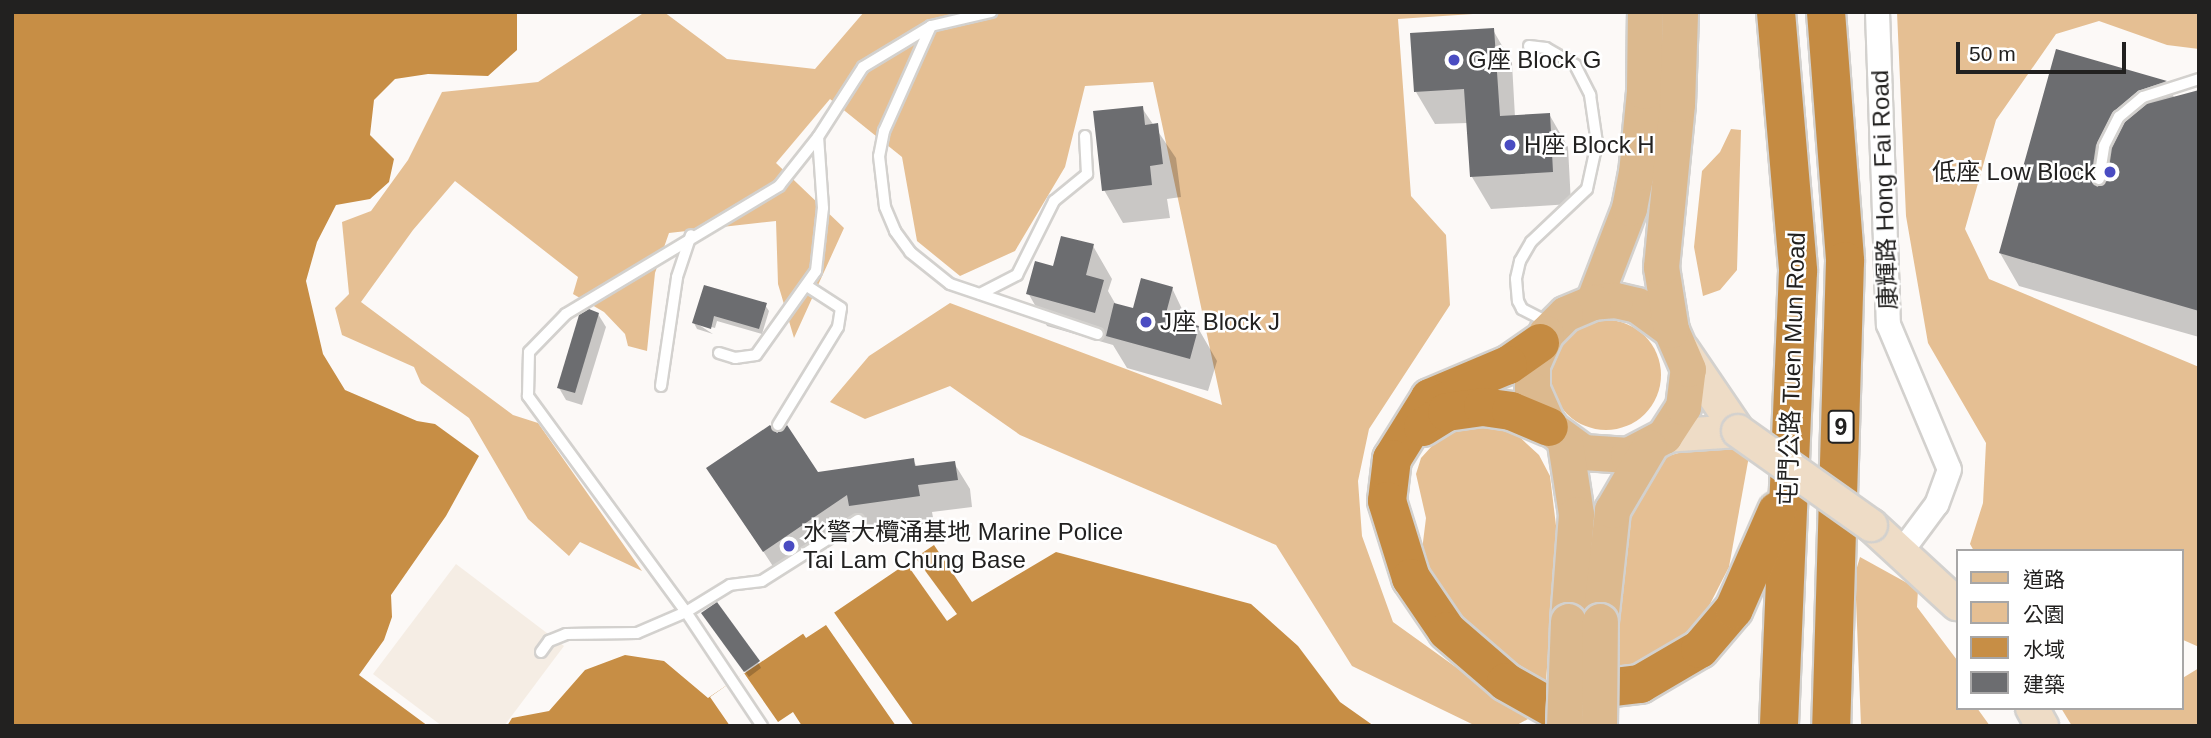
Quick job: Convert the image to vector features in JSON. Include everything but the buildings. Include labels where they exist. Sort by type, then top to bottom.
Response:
[{"type":"highway","name":"屯門公路 Tuen Mun Road","points":[[1776,12],[1797,259],[1779,726]]},
{"type":"highway","name":"屯門公路 Tuen Mun Road","points":[[1826,12],[1845,261],[1831,726]]},
{"type":"highway","points":[[1546,333],[1508,365],[1430,398],[1399,444],[1389,473],[1387,500],[1403,559],[1435,617],[1480,662],[1534,700],[1584,726]]},
{"type":"highway","points":[[1399,444],[1431,421],[1465,408],[1497,408],[1557,435]]},
{"type":"highway","points":[[1480,662],[1531,687],[1567,693],[1620,689],[1661,676],[1700,649],[1734,609],[1772,527],[1790,472]]},
{"type":"main road","points":[[1599,726],[1584,621],[1576,514],[1557,435],[1532,388],[1532,364],[1546,333],[1593,302],[1629,208],[1636,173],[1644,91],[1645,12]]},
{"type":"main road","points":[[1564,726],[1584,621],[1612,510],[1656,441],[1683,407],[1688,389],[1677,340],[1663,297],[1661,231],[1676,104],[1680,12]]},
{"type":"main road","points":[[1593,302],[1637,305],[1677,340],[1738,431],[1871,526],[1955,602]]},
{"type":"main road","points":[[1557,435],[1606,457],[1656,441],[1738,431]]},
{"type":"main road","points":[[2033,710],[2042,726]]},
{"type":"street","name":"康輝路 Hong Fai Road","points":[[1877,12],[1888,324],[1949,469],[1936,504],[1901,551]]},
{"type":"lane","points":[[762,726],[686,612],[528,396],[529,352],[566,314],[691,235],[779,186],[818,137],[863,67],[931,26],[991,12]]},
{"type":"lane","points":[[931,26],[884,131],[880,182],[885,207],[910,252],[950,284],[1098,334]]},
{"type":"lane","points":[[1529,46],[1546,48],[1575,65],[1590,95],[1597,143],[1587,189],[1531,242],[1520,261],[1516,279],[1522,309],[1546,333]]},
{"type":"lane","points":[[2099,179],[2104,146],[2119,117],[2143,97],[2199,79]]},
{"type":"lane","points":[[980,295],[1017,275],[1054,201],[1087,174],[1084,136]]},
{"type":"lane","points":[[719,353],[735,358],[756,355],[816,271],[823,208],[818,137]]},
{"type":"lane","points":[[661,386],[677,277],[691,235]]},
{"type":"lane","points":[[778,425],[838,327],[841,308],[807,286]]},
{"type":"lane","points":[[541,652],[549,641],[566,635],[637,633],[686,612],[730,586],[762,581],[858,520]]},
{"type":"shaded area","points":[[456,564],[564,646],[504,726],[442,726],[373,674]]},
{"type":"green space","points":[[645,12],[664,12],[727,59],[815,69],[864,12],[1503,12],[1398,19],[1411,196],[1446,235],[1450,305],[1369,429],[1358,481],[1362,536],[1393,622],[1528,719],[1515,726],[1476,726],[1352,666],[1276,545],[1020,435],[950,386],[865,419],[830,402],[869,356],[950,303],[1222,405],[1153,82],[1085,86],[1065,167],[1015,251],[960,276],[917,241],[902,157],[830,99],[776,163],[844,228],[794,338],[778,284],[776,221],[669,233],[655,273],[647,351],[628,346],[625,334],[604,312],[573,294],[578,277],[455,181],[413,230],[361,302],[513,415],[538,423],[642,571],[580,542],[569,556],[528,519],[469,418],[421,383],[414,367],[342,335],[335,308],[349,294],[342,222],[371,211],[408,160],[442,92],[538,82]]},
{"type":"green space","points":[[1897,12],[2199,12],[2199,49],[2167,45],[2099,21],[2056,34],[1996,120],[1965,229],[1989,279],[2199,367],[2199,647],[2183,640],[2183,549],[1973,549],[1970,544],[1983,503],[1986,443],[1928,343],[1906,216]]},
{"type":"green space","points":[[1731,129],[1741,130],[1737,270],[1720,290],[1703,296],[1694,247],[1702,171],[1720,152]]},
{"type":"green space","points":[[1606,320],[1627,324],[1645,336],[1657,354],[1661,375],[1657,396],[1645,414],[1627,426],[1606,430],[1585,426],[1567,414],[1555,396],[1551,375],[1555,354],[1567,336],[1585,324]]},
{"type":"green space","points":[[1469,424],[1513,431],[1539,455],[1550,476],[1557,534],[1546,681],[1474,638],[1421,558],[1426,518],[1416,474],[1421,458],[1442,435]]},
{"type":"green space","points":[[1706,445],[1727,446],[1749,456],[1729,567],[1693,637],[1618,676],[1622,535],[1633,498],[1668,456]]},
{"type":"green space","points":[[1860,557],[1918,589],[1917,607],[1955,657],[1955,710],[1978,710],[1990,726],[1861,726],[1855,574]]},
{"type":"green space","points":[[2199,668],[2199,726],[2072,726],[2062,710],[2183,710],[2183,678]]},
{"type":"water","points":[[12,12],[517,12],[517,50],[488,76],[428,74],[395,79],[374,100],[370,135],[394,159],[389,182],[370,199],[336,205],[317,242],[306,281],[323,354],[345,390],[417,421],[435,424],[479,456],[446,516],[391,595],[392,617],[384,640],[359,675],[428,726],[12,726]]},
{"type":"water","points":[[934,545],[972,602],[1056,552],[1251,604],[1298,646],[1340,702],[1374,726],[507,726],[512,718],[549,711],[585,670],[625,655],[664,661],[708,698]]},
{"type":"pier","points":[[915,557],[957,614],[947,621],[906,563]]},
{"type":"pier","points":[[833,611],[914,726],[896,726],[826,625],[806,638],[802,632]]},
{"type":"pier","points":[[744,673],[778,722],[793,712],[802,726],[730,726],[710,697]]},
{"type":"place","name":"G座 Block G","points":[[1454,60]]},
{"type":"place","name":"H座 Block H","points":[[1510,145]]},
{"type":"place","name":"低座 Low Block","points":[[2110,172]]},
{"type":"place","name":"J座 Block J","points":[[1146,322]]},
{"type":"place","name":"水警大欖涌基地 Marine Police Tai Lam Chung Base","points":[[789,546]]}]
